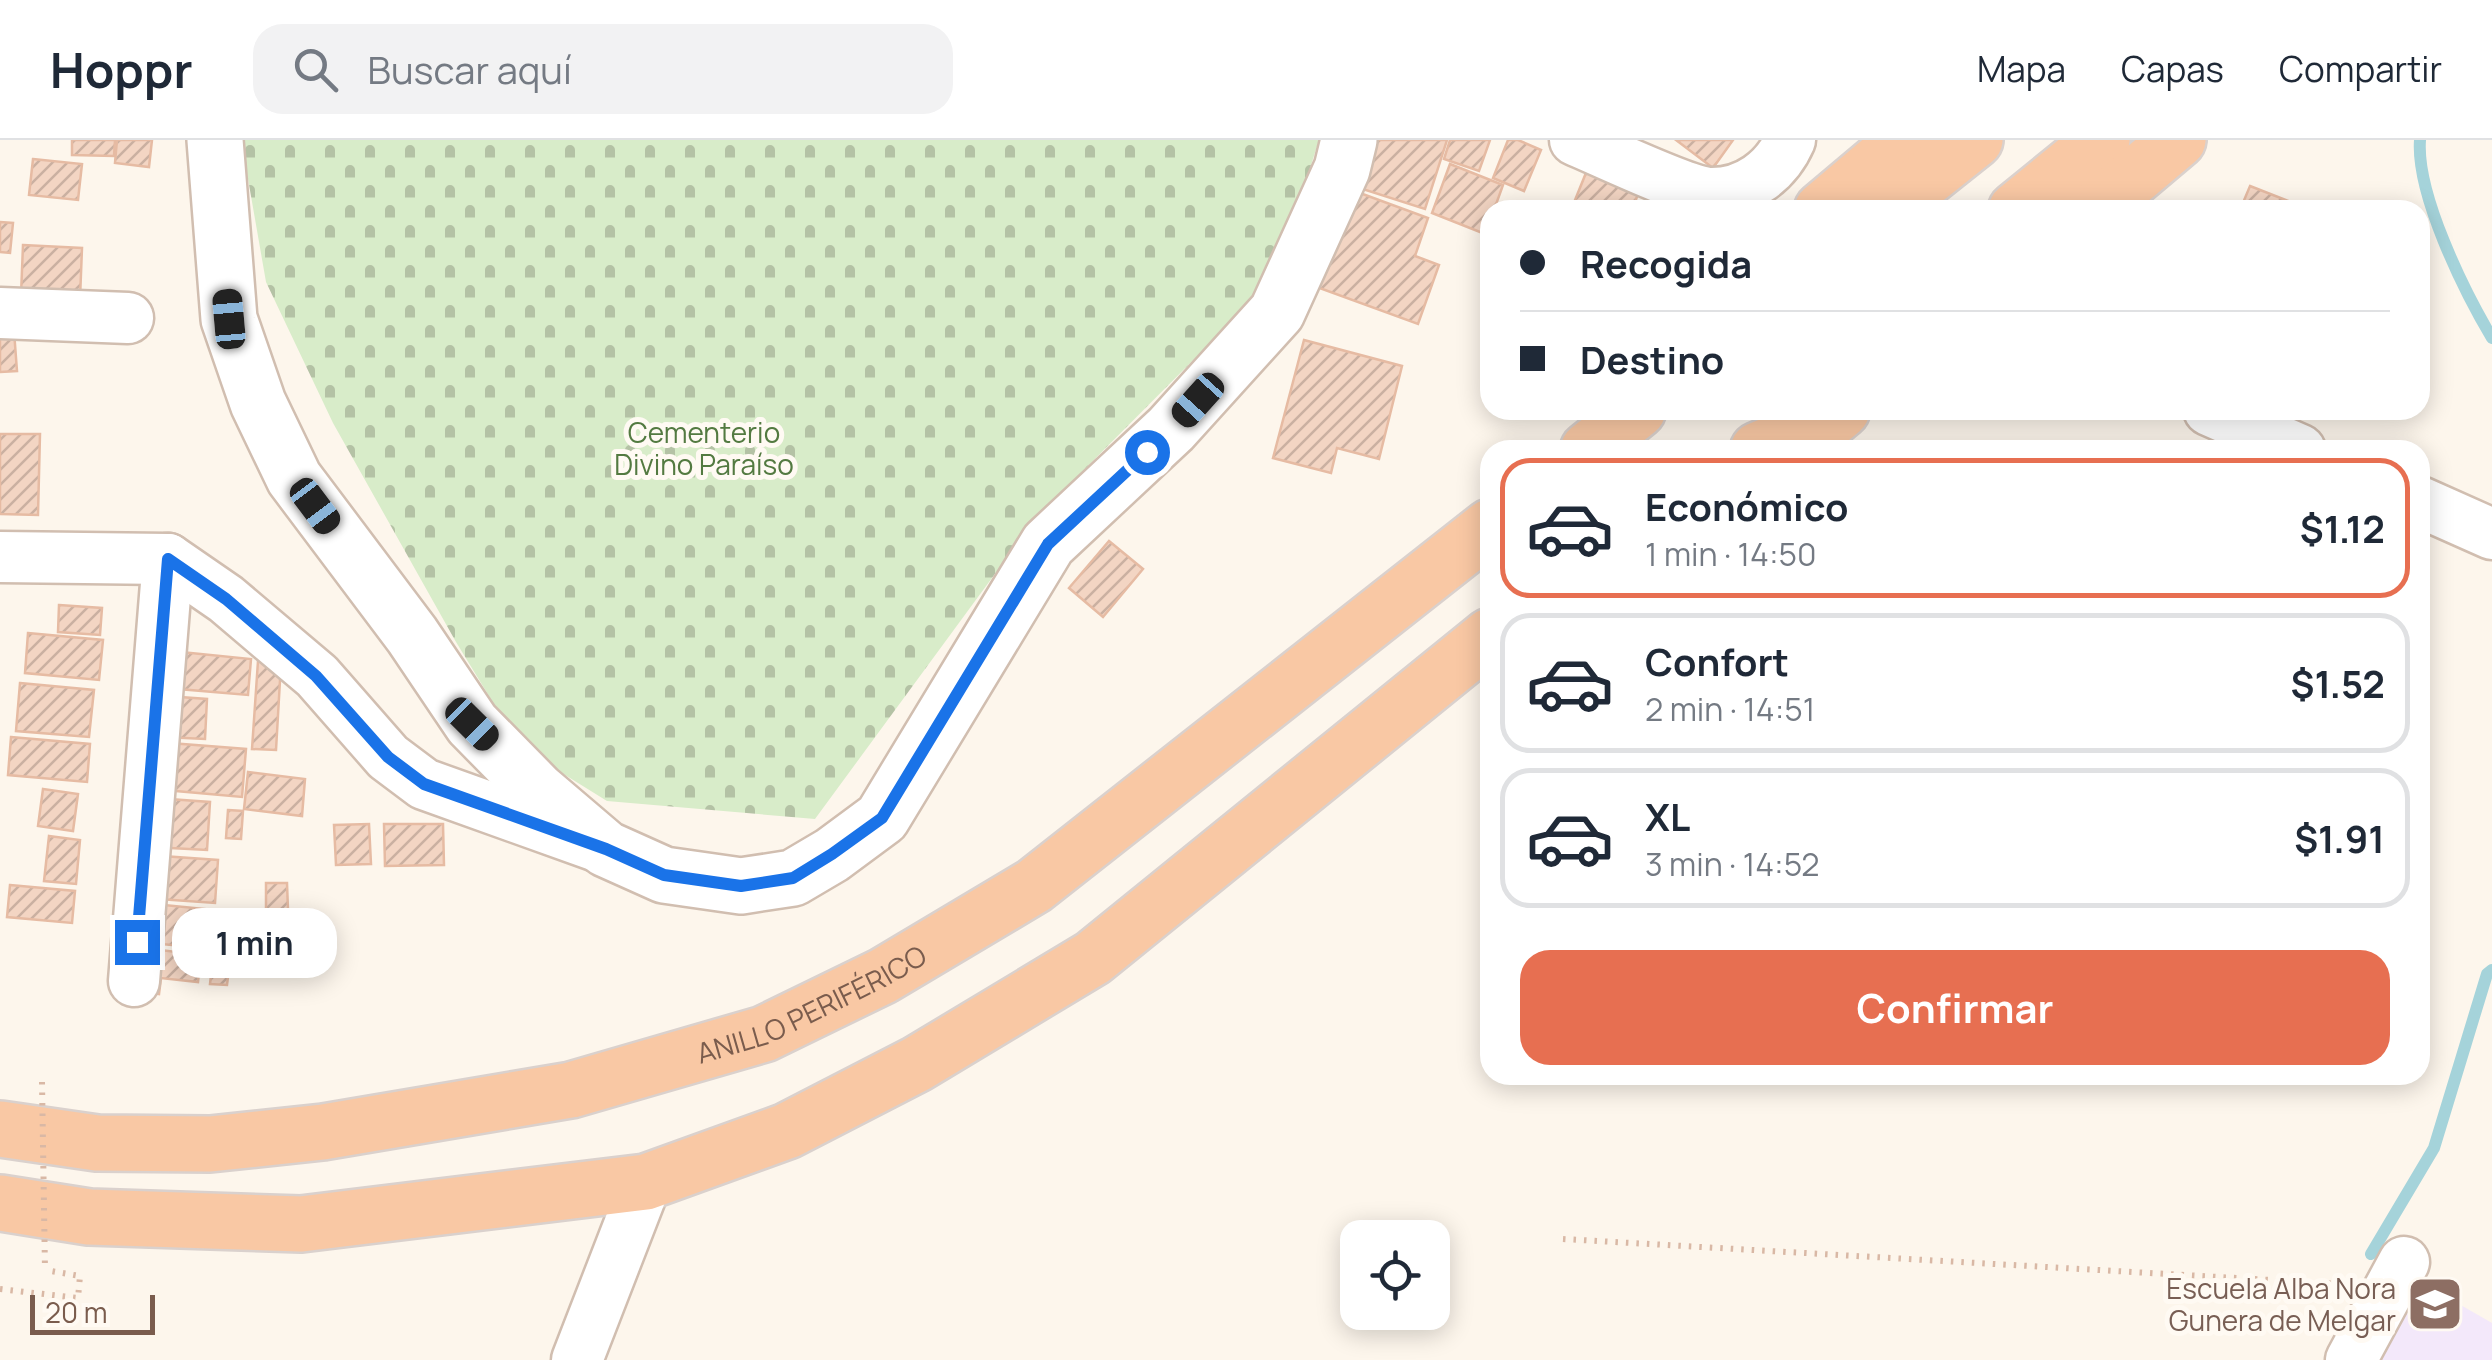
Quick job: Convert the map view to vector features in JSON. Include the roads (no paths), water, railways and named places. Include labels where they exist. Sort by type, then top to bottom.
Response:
[{"type":"highway","points":[[1834,200],[1905,140]]},
{"type":"highway","points":[[1900,200],[1975,140]]},
{"type":"highway","points":[[2028,200],[2102,140]]},
{"type":"highway","points":[[2107,200],[2178,140]]},
{"type":"highway","points":[[1732,440],[1758,420]]},
{"type":"highway","points":[[1782,440],[1830,420]]},
{"type":"highway","name":"ANILLO PERIFÉRICO","points":[[0,1129],[97,1143],[210,1144],[323,1132],[571,1090],[764,1034],[883,976],[1034,886],[1480,535]]},
{"type":"highway","points":[[0,1203],[89,1217],[302,1224],[646,1182],[787,1131],[917,1064],[1093,958],[1480,644]]},
{"type":"street","points":[[214,140],[229,319],[258,404],[294,478],[412,635],[472,724],[538,791],[606,849]]},
{"type":"street","points":[[0,557],[168,559],[226,599],[316,676],[388,757],[424,784],[606,849],[664,875],[741,886],[793,878],[882,818],[1048,544],[1171,428],[1278,312],[1342,169],[1349,140]]},
{"type":"street","points":[[1575,140],[1708,194],[1748,188],[1784,153],[1790,140]]},
{"type":"street","points":[[0,312],[128,318]]},
{"type":"street","points":[[2232,420],[2277,440]]},
{"type":"street","points":[[2430,506],[2492,534]]},
{"type":"street","points":[[134,980],[168,559]]},
{"type":"street","points":[[577,1360],[646,1182]]},
{"type":"street","points":[[2351,1360],[2398,1274]]},
{"type":"waterway","points":[[2420,140],[2430,200]]},
{"type":"waterway","points":[[2430,200],[2456,269],[2492,338]]},
{"type":"waterway","points":[[2371,1254],[2434,1148],[2487,974],[2492,970]]},
{"type":"place","name":"Escuela Alba Nora Gunera de Melgar","points":[[2435,1304]]},
{"type":"park label","name":"Cementerio Divino Paraíso","points":[[704,448]]}]
